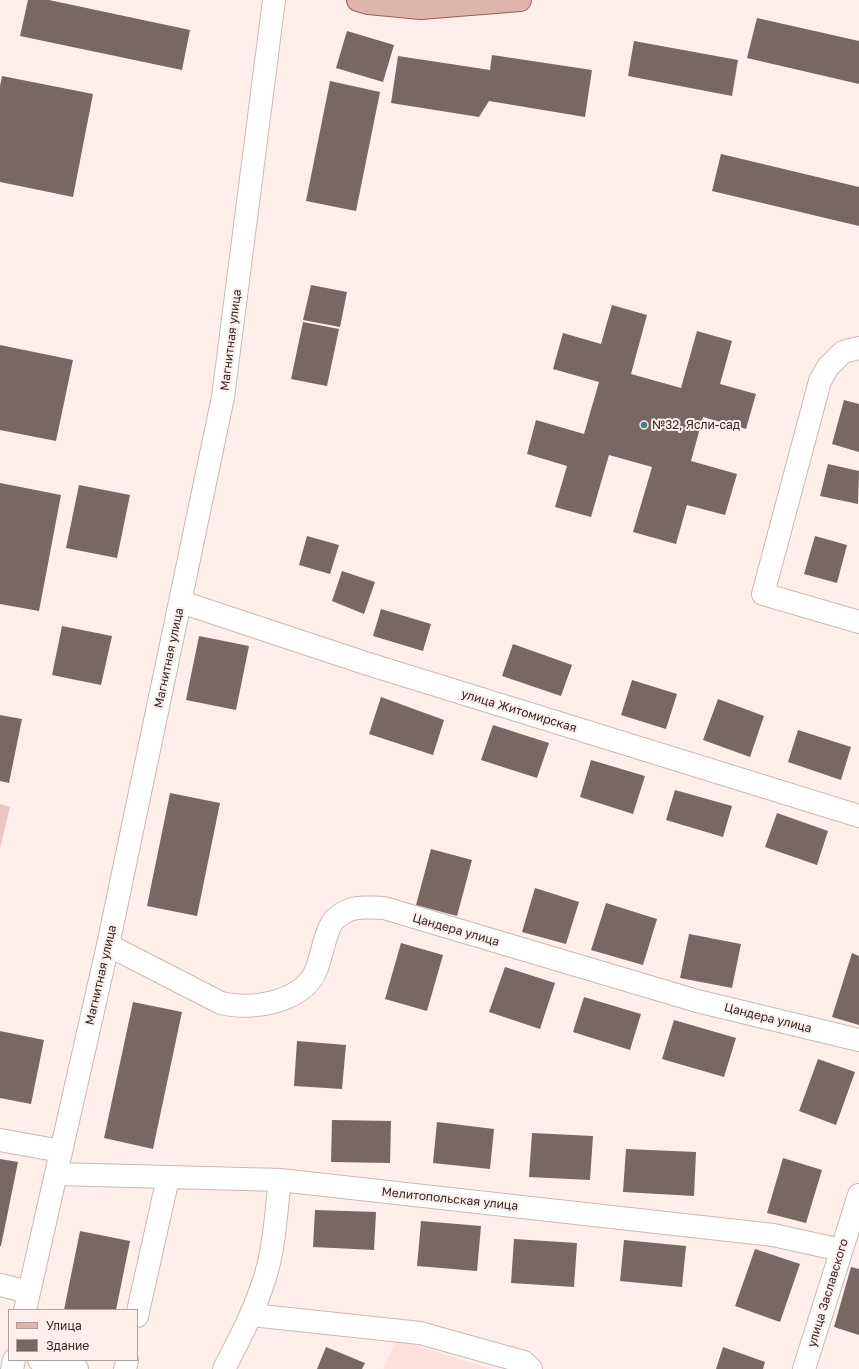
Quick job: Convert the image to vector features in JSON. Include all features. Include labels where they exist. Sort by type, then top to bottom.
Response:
[{"type":"main road","points":[[358,0],[368,3],[421,8],[520,0]]},
{"type":"street","name":"Магнитная улица","points":[[27,1301],[108,945],[224,397],[274,0]]},
{"type":"street","points":[[859,348],[843,352],[828,367],[820,381],[762,594],[859,622]]},
{"type":"street","name":"улица Житомирская","points":[[181,602],[373,666],[859,816]]},
{"type":"street","name":"Цандера улица","points":[[108,945],[221,1003],[232,1006],[250,1006],[279,1000],[301,990],[314,977],[328,932],[334,920],[353,908],[384,908],[697,1001],[859,1040]]},
{"type":"street","points":[[0,1140],[61,1151]]},
{"type":"street","name":"Мелитопольская улица","points":[[56,1174],[280,1180],[773,1235],[841,1250]]},
{"type":"street","points":[[138,1312],[168,1178]]},
{"type":"street","points":[[224,1369],[252,1315],[266,1273],[273,1235],[280,1180]]},
{"type":"street","name":"улица Заславского","points":[[804,1369],[859,1195]]},
{"type":"street","points":[[0,1285],[27,1301]]},
{"type":"street","points":[[252,1315],[420,1333],[524,1362],[531,1369]]},
{"type":"street","points":[[43,1361],[78,1369]]},
{"type":"shaded area","points":[[0,804],[10,807],[0,848]]},
{"type":"shaded area","points":[[396,1339],[491,1369],[384,1369]]},
{"type":"building","points":[[28,0],[49,0],[190,30],[182,70],[20,36]]},
{"type":"building","points":[[757,18],[859,41],[859,84],[747,58]]},
{"type":"building","points":[[347,31],[394,45],[383,82],[336,68]]},
{"type":"building","points":[[634,41],[738,60],[732,96],[628,76]]},
{"type":"building","points":[[492,55],[592,70],[585,117],[489,101],[479,117],[391,103],[398,56],[490,70]]},
{"type":"building","points":[[2,76],[93,94],[73,197],[0,182],[0,86]]},
{"type":"building","points":[[330,81],[380,92],[356,211],[306,201]]},
{"type":"building","points":[[721,154],[859,187],[859,226],[712,191]]},
{"type":"building","points":[[311,285],[347,292],[340,327],[303,320]]},
{"type":"building","name":"№32, Ясли-сад","points":[[612,305],[647,315],[631,374],[681,388],[697,331],[732,341],[720,384],[756,394],[746,429],[703,417],[691,461],[737,474],[725,515],[687,505],[676,544],[633,532],[652,467],[609,455],[591,517],[555,507],[567,466],[527,454],[536,420],[584,434],[599,382],[553,369],[563,333],[601,344]]},
{"type":"building","points":[[303,322],[339,329],[327,386],[291,379]]},
{"type":"building","points":[[0,345],[73,360],[56,441],[0,430]]},
{"type":"building","points":[[844,400],[859,404],[859,452],[832,444]]},
{"type":"building","points":[[828,464],[859,471],[858,504],[820,496]]},
{"type":"building","points":[[0,483],[61,495],[39,611],[0,604]]},
{"type":"building","points":[[79,485],[130,495],[117,558],[66,548]]},
{"type":"building","points":[[307,536],[339,545],[330,574],[299,565]]},
{"type":"building","points":[[815,536],[847,545],[837,583],[804,574]]},
{"type":"building","points":[[342,571],[375,582],[364,614],[332,601]]},
{"type":"building","points":[[381,609],[431,624],[423,651],[373,636]]},
{"type":"building","points":[[62,626],[112,636],[101,685],[52,675]]},
{"type":"building","points":[[199,636],[249,646],[236,710],[186,700]]},
{"type":"building","points":[[513,644],[572,665],[561,696],[502,676]]},
{"type":"building","points":[[632,680],[677,694],[666,729],[621,715]]},
{"type":"building","points":[[381,697],[444,720],[433,755],[369,734]]},
{"type":"building","points":[[718,699],[764,716],[750,757],[703,740]]},
{"type":"building","points":[[0,715],[22,719],[9,783],[0,781]]},
{"type":"building","points":[[493,725],[549,743],[537,778],[481,760]]},
{"type":"building","points":[[798,730],[851,747],[841,780],[788,762]]},
{"type":"building","points":[[591,760],[645,776],[633,814],[580,797]]},
{"type":"building","points":[[675,790],[732,806],[723,837],[666,820]]},
{"type":"building","points":[[170,793],[220,803],[197,916],[147,906]]},
{"type":"building","points":[[777,813],[828,831],[817,865],[765,847]]},
{"type":"building","points":[[431,849],[472,860],[457,916],[416,905]]},
{"type":"building","points":[[535,888],[579,902],[566,944],[522,932]]},
{"type":"building","points":[[606,903],[657,919],[643,965],[591,950]]},
{"type":"building","points":[[689,934],[741,944],[732,988],[680,978]]},
{"type":"building","points":[[401,943],[443,955],[427,1011],[385,999]]},
{"type":"building","points":[[852,953],[859,956],[859,1025],[832,1017]]},
{"type":"building","points":[[505,967],[555,983],[540,1029],[489,1012]]},
{"type":"building","points":[[584,997],[641,1014],[630,1050],[573,1032]]},
{"type":"building","points":[[133,1002],[182,1012],[153,1149],[104,1138]]},
{"type":"building","points":[[674,1020],[736,1038],[724,1077],[662,1059]]},
{"type":"building","points":[[0,1031],[44,1040],[31,1104],[0,1098]]},
{"type":"building","points":[[297,1041],[346,1045],[342,1089],[294,1086]]},
{"type":"building","points":[[818,1059],[855,1072],[836,1125],[799,1111]]},
{"type":"building","points":[[332,1120],[391,1121],[390,1163],[331,1162]]},
{"type":"building","points":[[437,1122],[494,1129],[490,1169],[433,1163]]},
{"type":"building","points":[[532,1133],[593,1136],[590,1180],[529,1177]]},
{"type":"building","points":[[626,1149],[696,1152],[694,1196],[623,1192]]},
{"type":"building","points":[[783,1158],[822,1170],[806,1223],[767,1213]]},
{"type":"building","points":[[0,1159],[18,1162],[1,1246],[0,1246]]},
{"type":"building","points":[[315,1210],[376,1212],[374,1250],[313,1247]]},
{"type":"building","points":[[421,1221],[481,1226],[477,1271],[417,1266]]},
{"type":"building","points":[[80,1231],[130,1241],[116,1309],[64,1309]]},
{"type":"building","points":[[514,1239],[577,1243],[574,1287],[511,1283]]},
{"type":"building","points":[[624,1240],[686,1246],[682,1287],[620,1281]]},
{"type":"building","points":[[755,1249],[800,1264],[780,1322],[735,1306]]},
{"type":"building","points":[[851,1267],[859,1269],[859,1335],[834,1327]]},
{"type":"building","points":[[326,1347],[365,1363],[362,1369],[317,1369]]},
{"type":"building","points":[[723,1347],[765,1362],[763,1369],[716,1369]]},
{"type":"place","name":"№32, Ясли-сад","points":[[644,425]]}]
